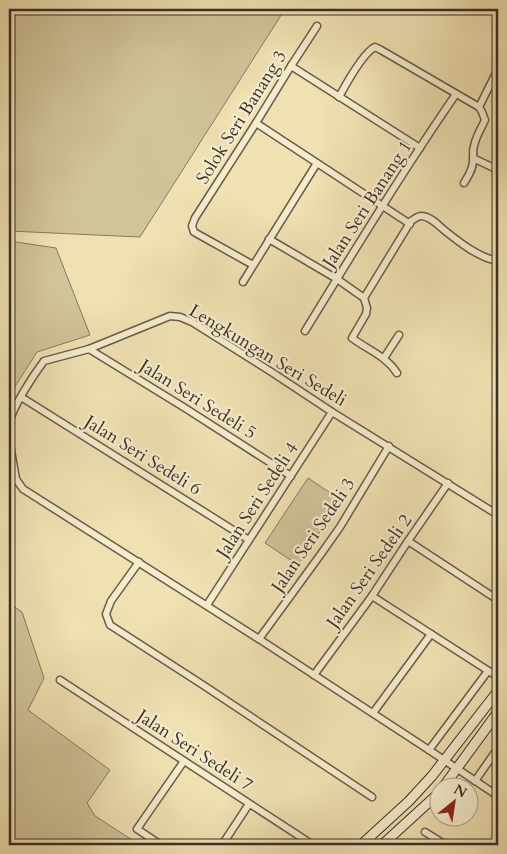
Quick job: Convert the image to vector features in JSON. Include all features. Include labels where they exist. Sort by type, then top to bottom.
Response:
[{"type":"street","name":"Solok Seri Banang 3","points":[[253,265],[194,232],[192,226],[195,218],[317,26]]},
{"type":"street","points":[[339,97],[370,49],[375,47],[478,107],[485,120],[474,145],[472,168],[464,183]]},
{"type":"street","points":[[291,66],[420,148]]},
{"type":"street","points":[[478,107],[498,69]]},
{"type":"street","points":[[494,78],[498,88]]},
{"type":"street","name":"Jalan Seri Banang 1","points":[[304,331],[382,206],[456,94]]},
{"type":"street","points":[[256,123],[410,224]]},
{"type":"street","points":[[473,158],[498,170]]},
{"type":"street","points":[[243,282],[316,163]]},
{"type":"street","points":[[364,298],[411,221],[418,216],[424,216],[432,220],[477,253],[498,261]]},
{"type":"street","points":[[269,239],[337,279],[364,298],[367,308],[366,314],[352,338],[384,358],[397,373]]},
{"type":"street","name":"Lengkungan Seri Sedeli","points":[[9,424],[10,418],[21,397],[44,361],[89,349],[170,316],[180,317],[192,322],[266,368],[332,412],[498,515]]},
{"type":"street","points":[[384,358],[399,335]]},
{"type":"street","name":"Jalan Seri Sedeli 5","points":[[89,349],[186,408],[290,476]]},
{"type":"street","name":"Jalan Seri Sedeli 6","points":[[21,397],[249,540]]},
{"type":"street","name":"Jalan Seri Sedeli 4","points":[[207,605],[332,412]]},
{"type":"street","points":[[9,439],[16,479],[23,489],[207,605],[468,776]]},
{"type":"street","name":"Jalan Seri Sedeli 3","points":[[259,639],[321,554],[389,446]]},
{"type":"street","name":"Jalan Seri Sedeli 2","points":[[314,675],[372,596],[448,483]]},
{"type":"street","points":[[408,541],[498,600]]},
{"type":"street","points":[[139,562],[111,601],[106,614],[110,625],[203,684],[372,797]]},
{"type":"street","points":[[372,596],[498,677]]},
{"type":"street","points":[[373,713],[431,634]]},
{"type":"street","points":[[430,750],[488,671]]},
{"type":"street","name":"Jalan Seri Sedeli 7","points":[[60,680],[313,845]]},
{"type":"street","points":[[361,845],[409,801],[445,760],[498,691]]},
{"type":"street","points":[[451,776],[498,712]]},
{"type":"street","points":[[478,776],[498,748]]},
{"type":"street","points":[[161,845],[137,829],[184,761]]},
{"type":"street","points":[[480,784],[498,796]]},
{"type":"street","points":[[382,845],[430,801]]},
{"type":"street","points":[[222,845],[249,804]]},
{"type":"street","points":[[425,832],[446,845]]},
{"type":"shaded area","points":[[9,9],[285,9],[140,237],[9,231]]},
{"type":"shaded area","points":[[9,241],[56,248],[90,335],[37,352],[9,396]]},
{"type":"shaded area","points":[[308,478],[341,500],[298,565],[265,543]]},
{"type":"shaded area","points":[[9,603],[22,612],[44,678],[28,710],[110,770],[87,803],[95,816],[140,845],[9,845]]}]
